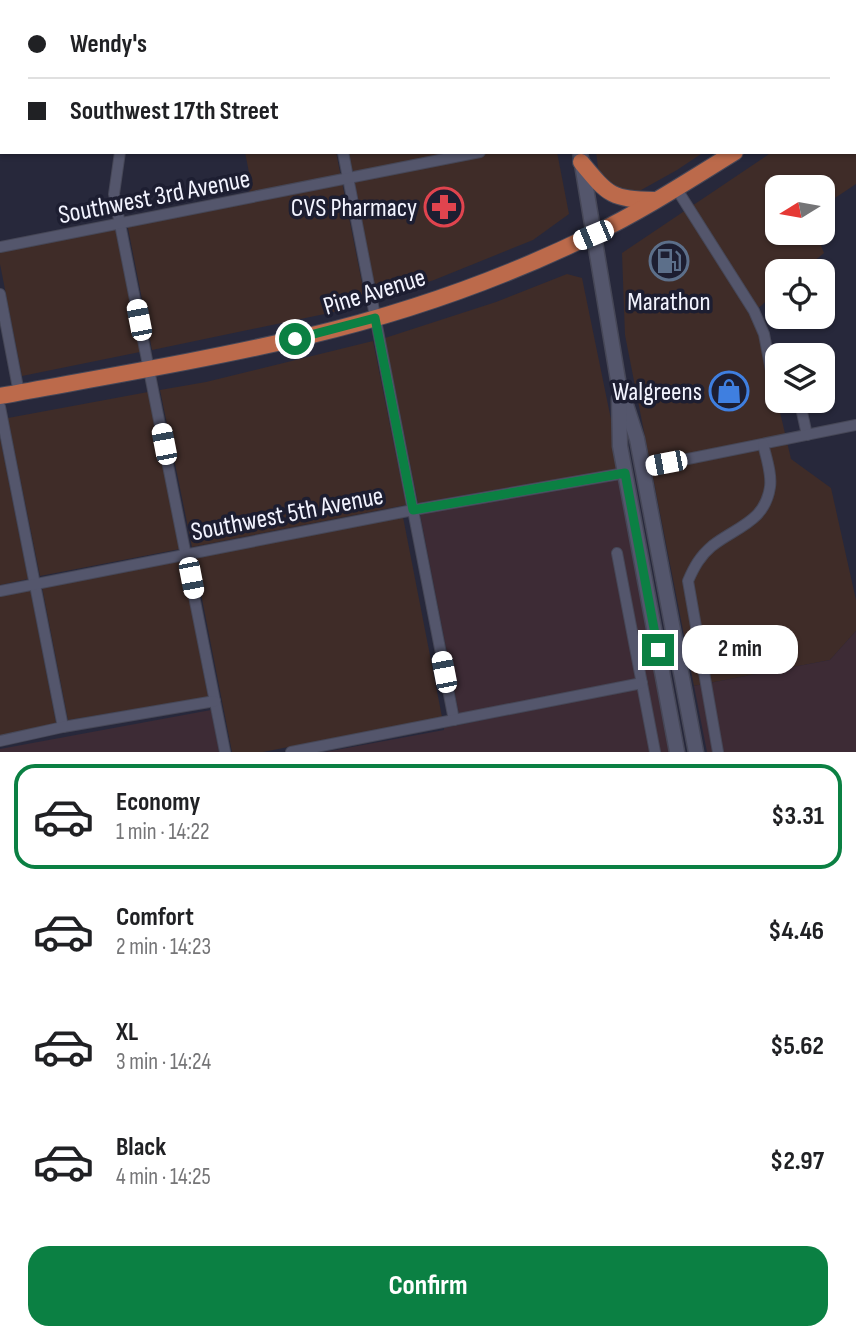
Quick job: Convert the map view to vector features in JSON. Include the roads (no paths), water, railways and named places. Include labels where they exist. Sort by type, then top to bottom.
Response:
[{"type":"highway","name":"Pine Avenue","points":[[0,396],[310,336],[375,318],[487,280],[593,235],[657,200],[731,154]]},
{"type":"highway","points":[[581,157],[600,185],[611,193],[624,199],[657,200]]},
{"type":"main road","points":[[581,157],[618,380],[620,446],[677,752]]},
{"type":"main road","points":[[618,380],[637,439],[696,752]]},
{"type":"street","points":[[120,154],[114,184],[121,224],[225,752]]},
{"type":"street","points":[[343,154],[454,720]]},
{"type":"street","name":"Southwest 3rd Avenue","points":[[0,247],[470,154]]},
{"type":"street","points":[[676,188],[754,312],[766,343]]},
{"type":"street","points":[[0,294],[19,393]]},
{"type":"street","points":[[0,407],[63,727]]},
{"type":"street","points":[[802,413],[807,435]]},
{"type":"street","points":[[643,468],[856,425]]},
{"type":"street","points":[[718,752],[688,581],[697,561],[712,546],[752,522],[765,505],[771,485],[764,444]]},
{"type":"street","name":"Southwest 5th Avenue","points":[[0,591],[413,510],[625,473]]},
{"type":"street","points":[[617,553],[655,752]]},
{"type":"street","points":[[291,752],[642,683]]},
{"type":"street","points":[[0,741],[63,727],[215,701]]},
{"type":"place","name":"CVS Pharmacy","points":[[444,207]]},
{"type":"place","name":"Marathon","points":[[669,261]]},
{"type":"place","name":"Walgreens","points":[[729,391]]}]
